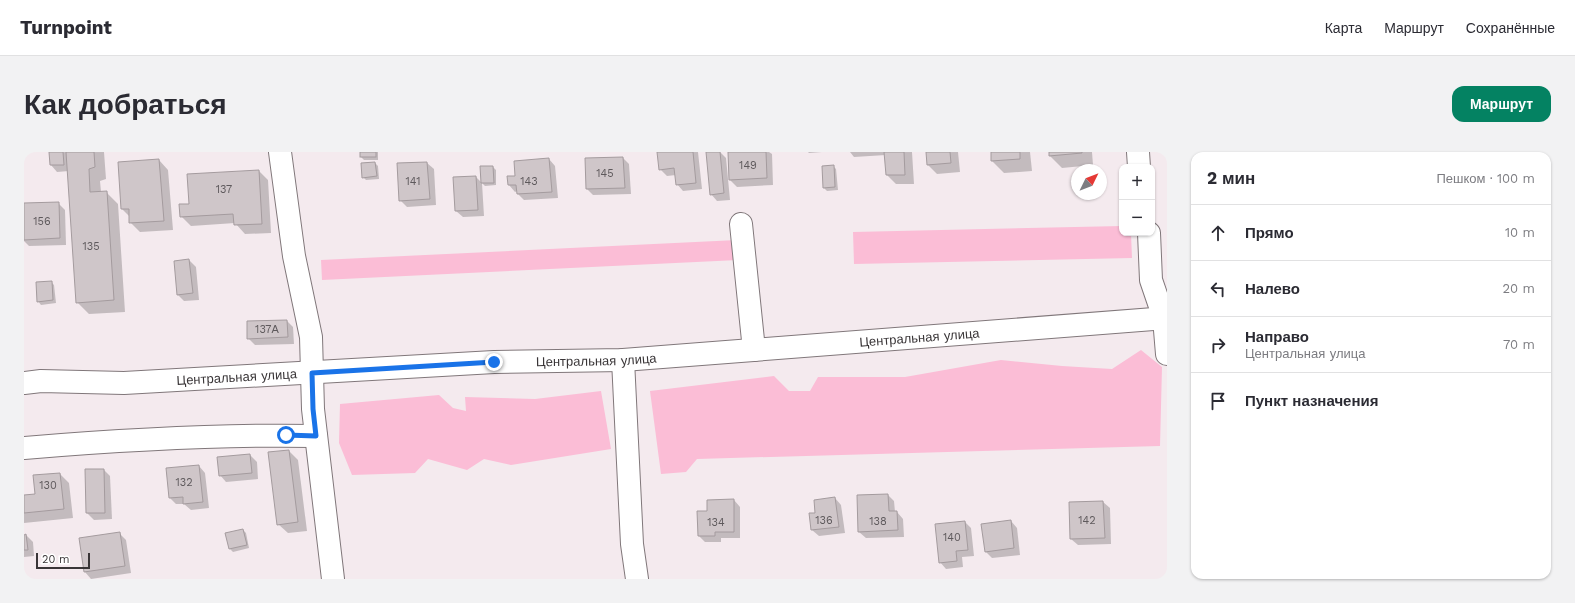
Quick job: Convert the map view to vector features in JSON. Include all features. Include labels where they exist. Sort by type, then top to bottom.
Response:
[{"type":"street","points":[[280,152],[294,256],[311,337],[313,409],[333,579]]},
{"type":"street","points":[[1138,152],[1139,164]]},
{"type":"street","points":[[741,224],[754,350]]},
{"type":"street","points":[[1149,236],[1151,280],[1166,318],[1167,354]]},
{"type":"street","name":"Центральная улица","points":[[24,383],[41,381],[124,383],[494,362],[623,360],[1166,318]]},
{"type":"street","points":[[623,360],[632,544],[637,579]]},
{"type":"street","points":[[24,448],[170,439],[286,435],[316,436]]},
{"type":"shaded area","points":[[1119,226],[1119,236],[1131,236],[1132,258],[854,264],[853,232]]},
{"type":"shaded area","points":[[737,240],[738,260],[322,280],[321,260]]},
{"type":"shaded area","points":[[1141,350],[1162,367],[1160,446],[697,459],[686,472],[661,474],[650,391],[774,376],[789,391],[810,391],[818,377],[905,377],[1001,360],[1112,369]]},
{"type":"shaded area","points":[[601,391],[611,449],[511,465],[484,459],[467,470],[428,459],[415,473],[352,475],[339,443],[340,404],[439,395],[453,408],[466,411],[465,397],[535,399]]},
{"type":"building","points":[[49,152],[63,152],[64,165],[50,165]]},
{"type":"building","points":[[66,152],[94,152],[95,167],[89,169],[90,192],[107,191],[114,300],[76,303]]},
{"type":"building","points":[[360,152],[376,152],[376,157],[360,157]]},
{"type":"building","points":[[657,152],[693,152],[696,183],[676,185],[674,168],[659,170]]},
{"type":"building","points":[[706,152],[720,152],[724,193],[710,195]]},
{"type":"building","points":[[728,152],[766,152],[767,178],[729,180]]},
{"type":"building","points":[[884,152],[904,152],[905,175],[886,175]]},
{"type":"building","points":[[926,152],[950,152],[951,163],[927,165]]},
{"type":"building","points":[[991,152],[1020,152],[1020,159],[991,161]]},
{"type":"building","points":[[1049,152],[1082,152],[1082,153],[1049,156]]},
{"type":"building","points":[[623,157],[625,188],[586,189],[585,158]]},
{"type":"building","points":[[549,158],[552,192],[517,194],[516,185],[508,185],[507,176],[515,176],[514,161]]},
{"type":"building","points":[[159,159],[164,221],[129,223],[129,209],[121,209],[118,162]]},
{"type":"building","points":[[375,162],[377,176],[362,178],[361,163]]},
{"type":"building","points":[[427,162],[430,199],[399,201],[397,163]]},
{"type":"building","points":[[834,165],[835,187],[823,188],[822,166]]},
{"type":"building","points":[[480,166],[493,166],[494,183],[481,183]]},
{"type":"building","points":[[259,170],[262,224],[234,225],[233,214],[180,217],[179,204],[189,204],[187,174]]},
{"type":"building","points":[[476,176],[478,210],[455,211],[453,177]]},
{"type":"building","points":[[59,202],[60,238],[24,240],[24,203]]},
{"type":"building","points":[[189,259],[193,293],[177,295],[174,261]]},
{"type":"building","points":[[52,281],[53,300],[37,302],[36,282]]},
{"type":"building","points":[[287,320],[288,337],[247,339],[247,321]]},
{"type":"building","points":[[289,450],[298,522],[277,525],[268,452]]},
{"type":"building","points":[[250,454],[252,473],[219,476],[217,457]]},
{"type":"building","points":[[199,465],[203,502],[183,504],[183,497],[169,498],[166,468]]},
{"type":"building","points":[[85,469],[104,469],[105,513],[86,513]]},
{"type":"building","points":[[60,473],[64,509],[24,513],[24,495],[35,494],[33,475]]},
{"type":"building","points":[[888,494],[889,511],[897,511],[898,530],[858,532],[857,495]]},
{"type":"building","points":[[835,497],[839,527],[811,530],[809,513],[815,513],[814,500]]},
{"type":"building","points":[[734,499],[734,532],[715,532],[715,536],[698,536],[697,511],[707,511],[707,500]]},
{"type":"building","points":[[1103,501],[1105,538],[1070,539],[1069,502]]},
{"type":"building","points":[[1011,520],[1014,548],[985,552],[981,524]]},
{"type":"building","points":[[965,521],[968,550],[956,551],[957,561],[939,563],[935,524]]},
{"type":"building","points":[[243,529],[247,545],[229,549],[225,533]]},
{"type":"building","points":[[120,532],[125,566],[84,572],[79,538]]},
{"type":"building","points":[[26,534],[28,550],[24,550],[24,535]]},
{"type":"route","points":[[286,435],[316,436],[313,409],[312,373],[494,362]]}]
